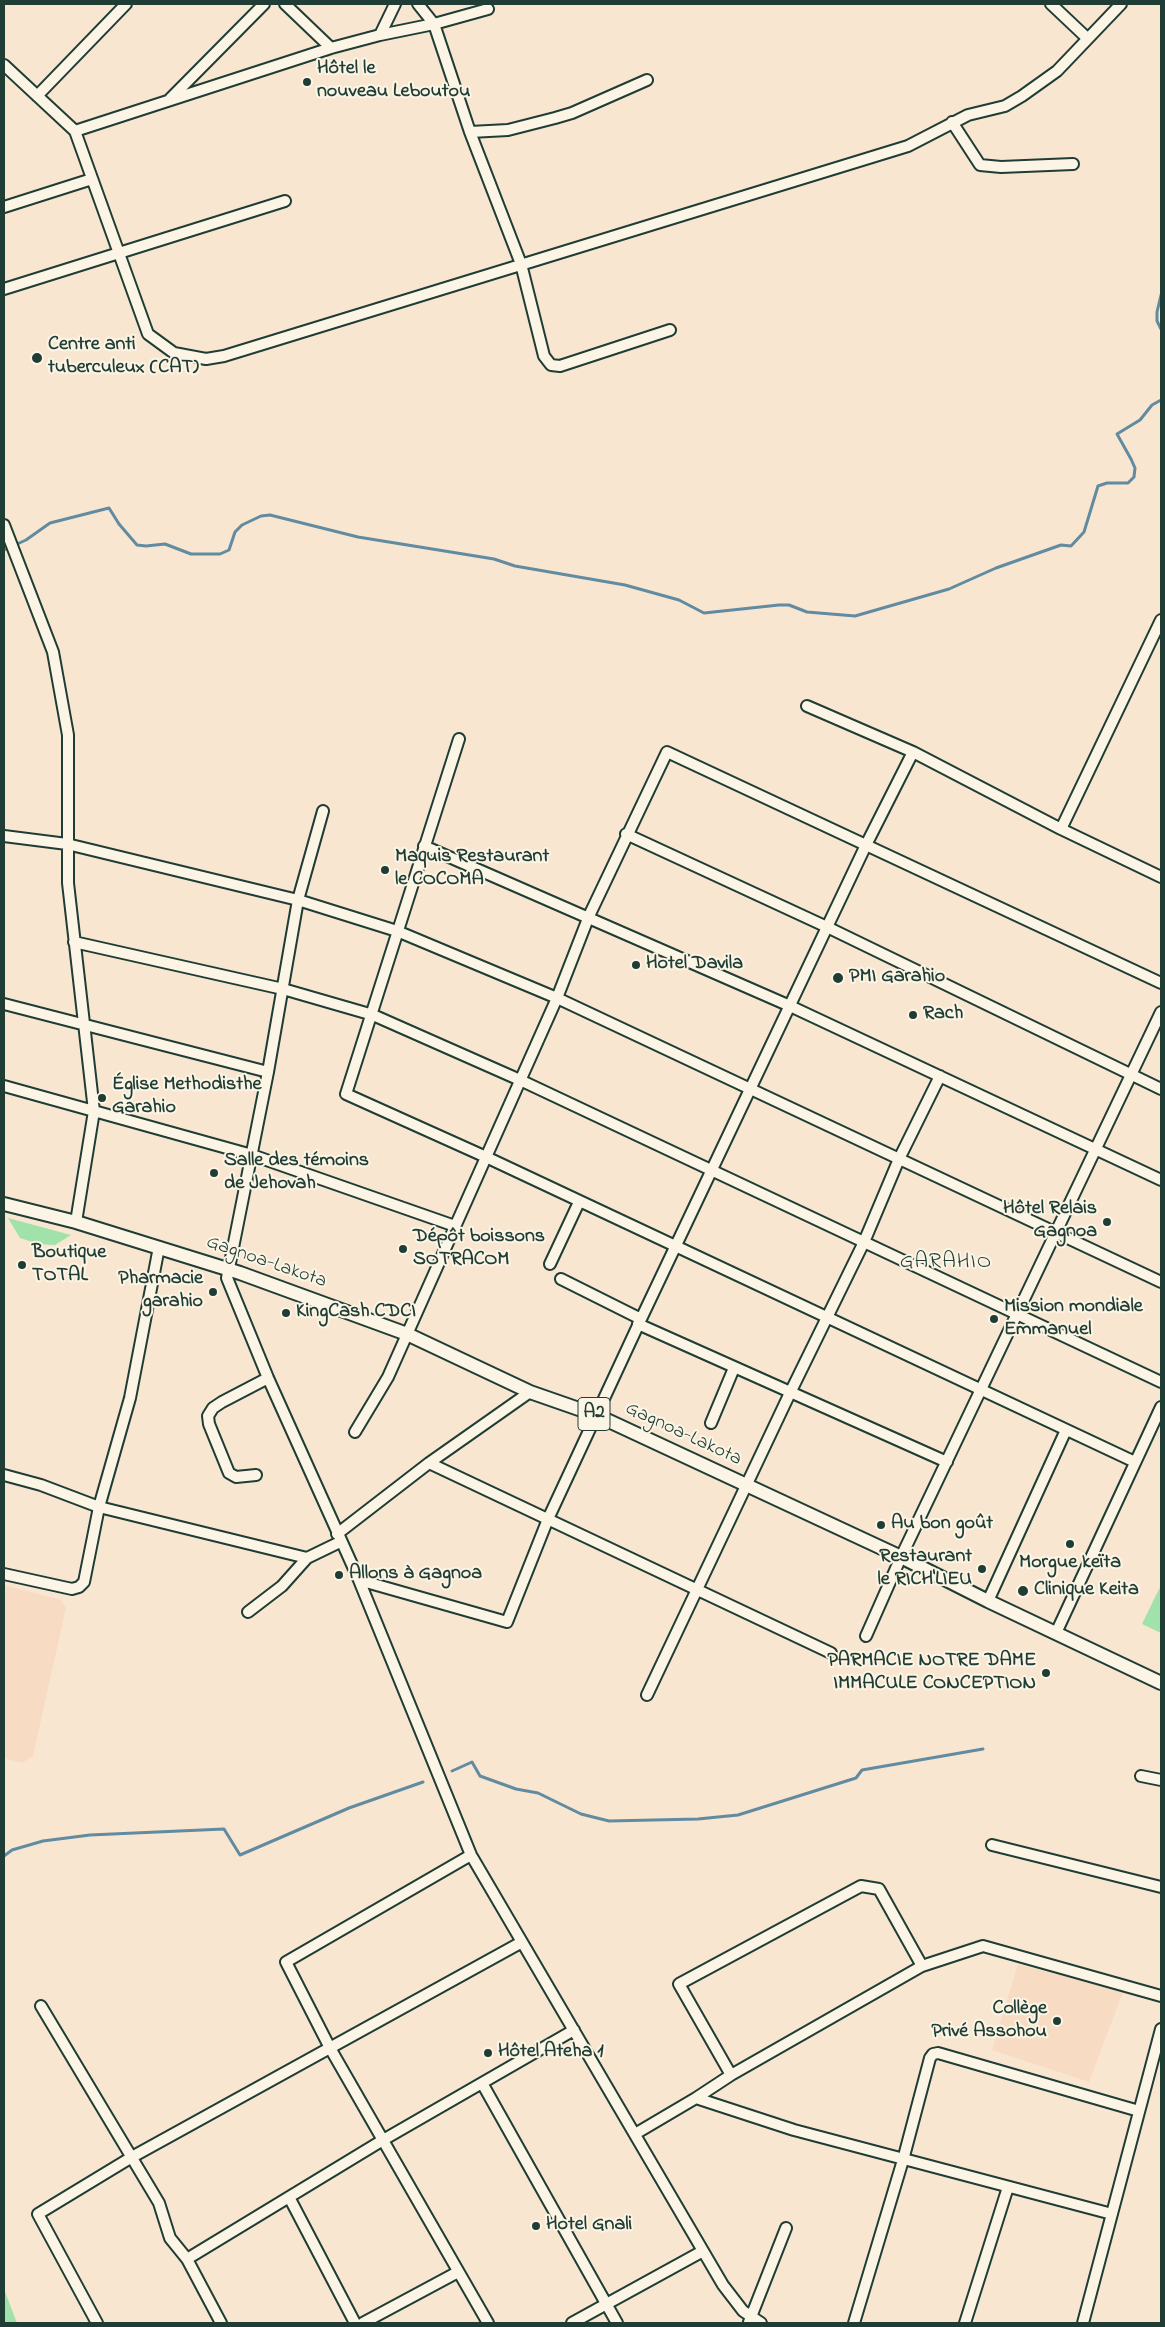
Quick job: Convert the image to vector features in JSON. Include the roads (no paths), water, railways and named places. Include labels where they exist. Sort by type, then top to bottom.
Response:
[{"type":"main road","name":"Gagnoa-Lakota","points":[[4,1204],[76,1222],[228,1269],[407,1334],[530,1392],[596,1415],[901,1557],[988,1601],[1161,1683]]},
{"type":"street","points":[[37,96],[126,4]]},
{"type":"street","points":[[168,101],[264,4]]},
{"type":"street","points":[[285,4],[331,48]]},
{"type":"street","points":[[380,35],[396,4]]},
{"type":"street","points":[[418,4],[434,24],[470,132],[521,264],[544,356],[551,364],[560,366],[670,330]]},
{"type":"street","points":[[1051,4],[1087,38]]},
{"type":"street","points":[[4,64],[75,131],[148,334],[174,353],[206,359],[233,353],[908,146],[952,122],[968,115],[1005,106],[1022,96],[1057,71],[1121,4]]},
{"type":"street","points":[[75,131],[331,48],[488,10]]},
{"type":"street","points":[[470,132],[508,130],[564,116],[647,80]]},
{"type":"street","points":[[952,122],[980,165],[1001,167],[1073,164]]},
{"type":"street","points":[[4,207],[92,179]]},
{"type":"street","points":[[4,289],[285,200]]},
{"type":"street","points":[[4,524],[44,624],[62,690],[68,736],[68,883],[94,1110],[76,1222]]},
{"type":"street","points":[[1061,830],[1161,620]]},
{"type":"street","points":[[808,706],[913,752],[1061,830],[1161,876]]},
{"type":"street","points":[[459,739],[346,1094],[486,1157],[1135,1462]]},
{"type":"street","points":[[355,1432],[388,1377],[557,998],[589,916],[626,834],[667,752],[1161,983]]},
{"type":"street","points":[[358,1580],[507,1622],[548,1519],[596,1415],[866,845],[913,752]]},
{"type":"street","points":[[323,811],[298,900],[268,1072],[227,1278],[268,1378],[358,1580],[471,1855],[723,2285],[749,2320],[761,2323]]},
{"type":"street","points":[[626,834],[827,927],[1161,1089]]},
{"type":"street","points":[[4,836],[68,844],[298,900],[397,931],[557,998],[1161,1282]]},
{"type":"street","points":[[424,846],[589,916],[790,1006],[1161,1180]]},
{"type":"street","points":[[74,942],[283,989],[372,1015],[520,1080],[1161,1382]]},
{"type":"street","points":[[4,1004],[268,1072]]},
{"type":"street","points":[[866,1636],[901,1557],[1161,1012]]},
{"type":"street","points":[[647,1695],[790,1393],[864,1242],[899,1159],[940,1076]]},
{"type":"street","points":[[4,1086],[252,1154],[455,1226]]},
{"type":"street","points":[[550,1264],[579,1202]]},
{"type":"street","points":[[4,1574],[72,1589],[79,1587],[84,1582],[99,1508],[130,1398],[159,1247]]},
{"type":"street","points":[[560,1279],[640,1322],[734,1368],[947,1462]]},
{"type":"street","points":[[711,1423],[734,1368]]},
{"type":"street","points":[[256,1475],[236,1478],[229,1473],[209,1424],[208,1416],[213,1408],[222,1402],[268,1378]]},
{"type":"street","points":[[248,1612],[282,1586],[306,1558],[339,1538],[429,1463],[530,1392]]},
{"type":"street","points":[[1056,1633],[1161,1407]]},
{"type":"street","points":[[988,1601],[1066,1430]]},
{"type":"street","points":[[429,1463],[831,1653]]},
{"type":"street","points":[[4,1475],[41,1485],[99,1508],[306,1558]]},
{"type":"street","points":[[1141,1776],[1161,1780]]},
{"type":"street","points":[[992,1845],[1161,1887]]},
{"type":"street","points":[[471,1855],[286,1962],[330,2048],[488,2323]]},
{"type":"street","points":[[731,2075],[679,1984],[860,1886],[879,1889],[922,1966]]},
{"type":"street","points":[[97,2323],[38,2214],[132,2157],[522,1942]]},
{"type":"street","points":[[635,2134],[731,2075],[922,1966],[983,1946],[1161,1996]]},
{"type":"street","points":[[41,2006],[132,2157],[158,2203],[170,2238],[187,2260],[221,2323]]},
{"type":"street","points":[[1083,2323],[1161,2029]]},
{"type":"street","points":[[187,2260],[383,2140],[574,2030]]},
{"type":"street","points":[[854,2323],[903,2160],[930,2058],[933,2054],[938,2053],[1139,2111]]},
{"type":"street","points":[[482,2083],[617,2323]]},
{"type":"street","points":[[696,2098],[794,2130],[1112,2214]]},
{"type":"street","points":[[965,2323],[1008,2187]]},
{"type":"street","points":[[289,2197],[356,2323]]},
{"type":"street","points":[[749,2320],[786,2228]]},
{"type":"street","points":[[572,2323],[703,2250]]},
{"type":"street","points":[[363,2323],[458,2272]]},
{"type":"waterway","points":[[1161,295],[1157,312],[1157,321],[1161,329]]},
{"type":"waterway","points":[[4,550],[26,540],[50,523],[109,508],[119,524],[137,545],[165,544],[191,554],[220,554],[229,550],[235,532],[242,525],[261,516],[270,515],[358,537],[494,559],[515,566],[625,585],[679,600],[704,613],[789,605],[807,612],[855,616],[949,589],[996,568],[1061,545],[1071,546],[1084,532],[1098,486],[1107,483],[1128,483],[1134,477],[1135,468],[1117,434],[1140,420],[1152,405],[1161,400]]},
{"type":"waterway","points":[[452,1771],[472,1762],[480,1776],[516,1789],[538,1793],[581,1814],[609,1821],[698,1819],[738,1815],[856,1778],[862,1770],[983,1749]]},
{"type":"waterway","points":[[4,1856],[12,1850],[43,1841],[90,1835],[224,1829],[240,1855],[349,1808],[423,1782]]},
{"type":"place","name":"Hôtel le nouveau Leboutou","points":[[307,82]]},
{"type":"place","name":"Centre anti tuberculeux (CAT)","points":[[37,358]]},
{"type":"place","name":"Maquis Restaurant le COCOMA","points":[[385,870]]},
{"type":"place","name":"Hotel Davila","points":[[636,965]]},
{"type":"place","name":"PMI Garahio","points":[[838,978]]},
{"type":"place","name":"Rach","points":[[913,1015]]},
{"type":"place","name":"Église Methodisthe Garahio","points":[[102,1098]]},
{"type":"place","name":"Salle des témoins de Jehovah","points":[[214,1173]]},
{"type":"place","name":"Hôtel Relais Gagnoa","points":[[1107,1222]]},
{"type":"place","name":"Dépôt boissons SOTRACOM","points":[[403,1249]]},
{"type":"place","name":"Boutique TOTAL","points":[[22,1265]]},
{"type":"place","name":"Pharmacie garahio","points":[[213,1292]]},
{"type":"place","name":"KingCash CDCI","points":[[286,1313]]},
{"type":"place","name":"Mission mondiale Emmanuel","points":[[994,1319]]},
{"type":"place","name":"Au bon goût","points":[[881,1525]]},
{"type":"place","name":"Morgue keïta","points":[[1070,1544]]},
{"type":"place","name":"Restaurant le RICH'LIEU","points":[[982,1569]]},
{"type":"place","name":"Allons à Gagnoa","points":[[339,1575]]},
{"type":"place","name":"Clinique Keita","points":[[1023,1591]]},
{"type":"place","name":"PARMACIE NOTRE DAME IMMACULE CONCEPTION","points":[[1046,1673]]},
{"type":"place","name":"Collège Privé Assohou","points":[[1057,2021]]},
{"type":"place","name":"Hôtel Ateha 1","points":[[488,2053]]},
{"type":"place","name":"Hotel Gnali","points":[[536,2226]]},
{"type":"district","name":"GARAHIO","points":[[946,1263]]}]
